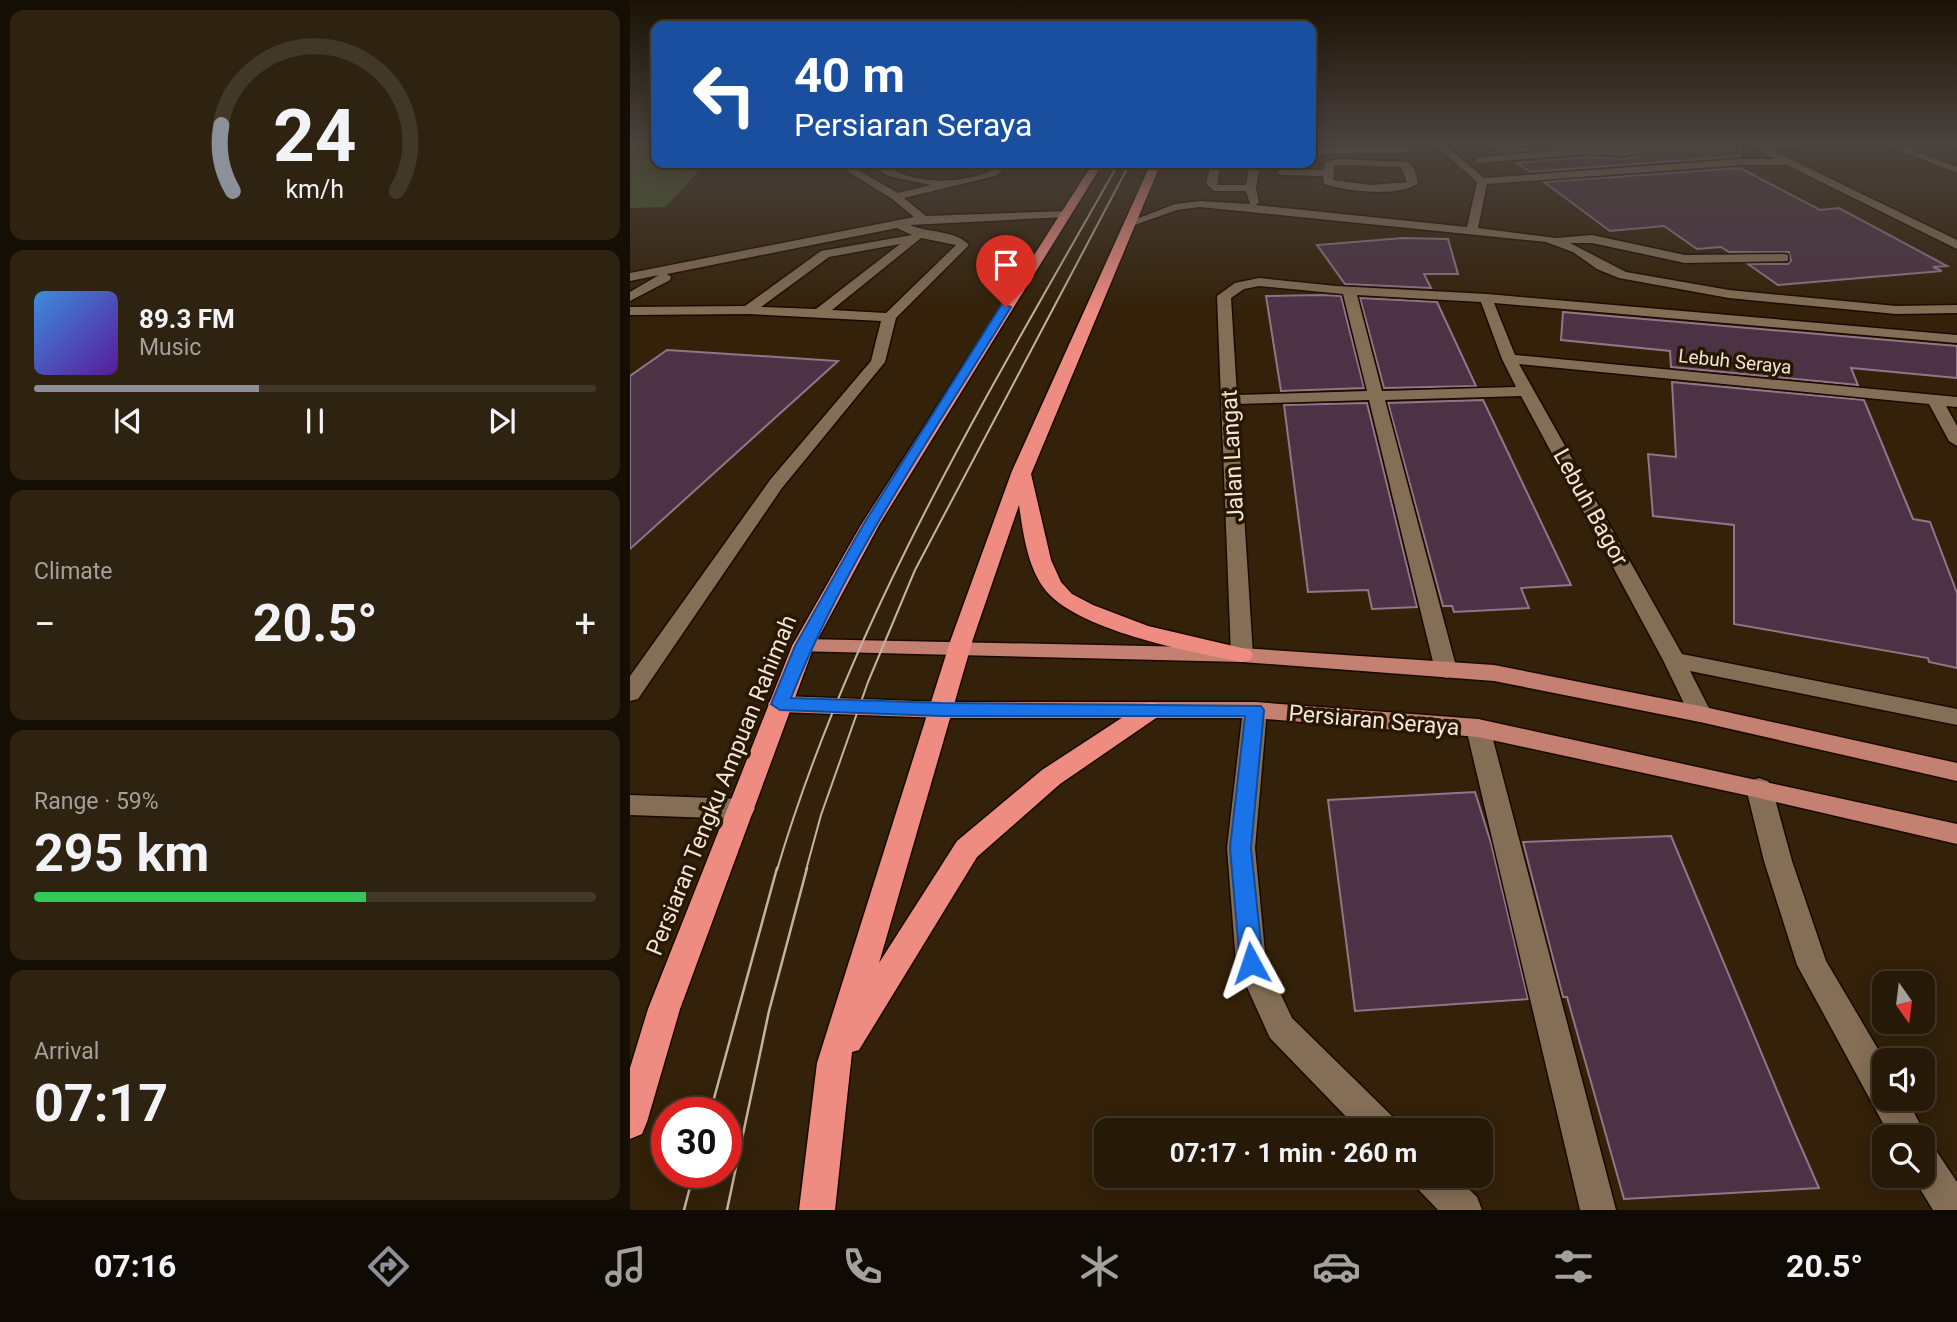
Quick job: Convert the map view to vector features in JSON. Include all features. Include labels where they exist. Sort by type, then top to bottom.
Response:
[{"type":"highway","name":"Persiaran Tengku Ampuan Rahimah","points":[[630,1122],[664,1009],[803,646],[870,525],[1074,199]]},
{"type":"highway","points":[[817,1210],[833,1063],[942,710],[956,651],[1021,471],[1141,199]]},
{"type":"highway","points":[[1021,471],[1042,564],[1053,588],[1085,609],[1166,640],[1242,655]]},
{"type":"highway","points":[[833,1063],[967,849],[1051,777],[1151,710]]},
{"type":"main road","points":[[803,646],[1242,655],[1494,673],[1700,714],[1957,772]]},
{"type":"main road","name":"Persiaran Seraya","points":[[780,704],[942,710],[1255,710],[1478,728],[1759,788],[1957,834]]},
{"type":"street","points":[[898,199],[919,230]]},
{"type":"street","points":[[1253,199],[1255,208]]},
{"type":"street","points":[[1472,230],[1478,199]]},
{"type":"street","points":[[1864,199],[1957,245]]},
{"type":"street","points":[[1132,223],[1175,207],[1200,204],[1548,239],[1592,239],[1685,259],[1784,258]]},
{"type":"street","points":[[748,310],[825,254],[919,230],[1065,214]]},
{"type":"street","points":[[630,277],[898,224],[957,240],[963,245],[889,317],[878,362],[776,484],[630,693]]},
{"type":"street","points":[[818,314],[919,230]]},
{"type":"street","points":[[1548,239],[1577,249],[1601,266],[1649,282],[1729,294],[1896,310],[1957,309]]},
{"type":"street","points":[[630,297],[691,265]]},
{"type":"street","name":"Jalan Langat","points":[[1242,655],[1224,296],[1240,286],[1259,282],[1349,290]]},
{"type":"street","points":[[1446,670],[1349,290],[1487,298],[1957,339]]},
{"type":"street","name":"Lebuh Bagor","points":[[1487,298],[1488,307],[1509,359],[1674,660],[1700,714]]},
{"type":"street","points":[[630,311],[748,310],[889,317]]},
{"type":"street","name":"Lebuh Seraya","points":[[1509,359],[1957,402]]},
{"type":"street","points":[[1229,400],[1527,391]]},
{"type":"street","points":[[1935,400],[1957,441]]},
{"type":"street","points":[[1674,660],[1957,717]]},
{"type":"street","points":[[1255,710],[1241,848],[1251,963],[1281,1028],[1370,1118]]},
{"type":"street","points":[[1478,728],[1598,1210]]},
{"type":"street","points":[[1759,788],[1778,862],[1812,965],[1872,1070]]},
{"type":"street","points":[[630,805],[741,809]]},
{"type":"street","points":[[1935,1187],[1944,1207]]},
{"type":"street","points":[[1441,1188],[1464,1210]]},
{"type":"green space","points":[[630,199],[673,199],[666,207],[630,208]]},
{"type":"building","points":[[1568,199],[1800,199],[1820,210],[1839,208],[1947,266],[1933,267],[1942,271],[1778,285],[1748,264],[1788,264],[1791,261],[1789,252],[1729,252],[1721,247],[1697,249],[1664,226],[1610,231]]},
{"type":"building","points":[[1403,238],[1448,239],[1458,274],[1424,274],[1431,288],[1345,284],[1317,245]]},
{"type":"building","points":[[1266,296],[1341,296],[1364,388],[1281,391]]},
{"type":"building","points":[[1360,298],[1437,302],[1476,386],[1384,388]]},
{"type":"building","points":[[1563,312],[1957,346],[1957,378],[1851,368],[1858,385],[1671,367],[1670,351],[1561,340]]},
{"type":"building","points":[[667,350],[838,361],[630,549],[630,376]]},
{"type":"building","points":[[1672,382],[1864,400],[1913,519],[1930,522],[1957,593],[1957,668],[1929,662],[1928,658],[1734,624],[1734,525],[1653,516],[1648,454],[1676,457]]},
{"type":"building","points":[[1483,400],[1571,585],[1521,588],[1529,608],[1454,612],[1452,606],[1443,606],[1388,403]]},
{"type":"building","points":[[1367,403],[1417,607],[1372,609],[1368,590],[1308,592],[1284,405]]},
{"type":"building","points":[[1475,792],[1491,843],[1528,999],[1355,1011],[1328,800]]},
{"type":"building","points":[[1671,836],[1819,1188],[1624,1199],[1567,997],[1563,997],[1523,842]]},
{"type":"tram line","points":[[777,870],[808,776],[844,685],[884,596],[973,422],[1098,199]]},
{"type":"tram line","points":[[806,870],[821,815],[868,682],[915,570],[1111,199]]},
{"type":"tram line","points":[[714,1097],[777,868]]},
{"type":"tram line","points":[[727,1210],[769,1011],[807,868]]},
{"type":"tram line","points":[[684,1210],[690,1188]]},
{"type":"route","points":[[1006,307],[870,525],[803,646],[780,704],[942,710],[1255,710],[1241,848],[1251,963]]}]
